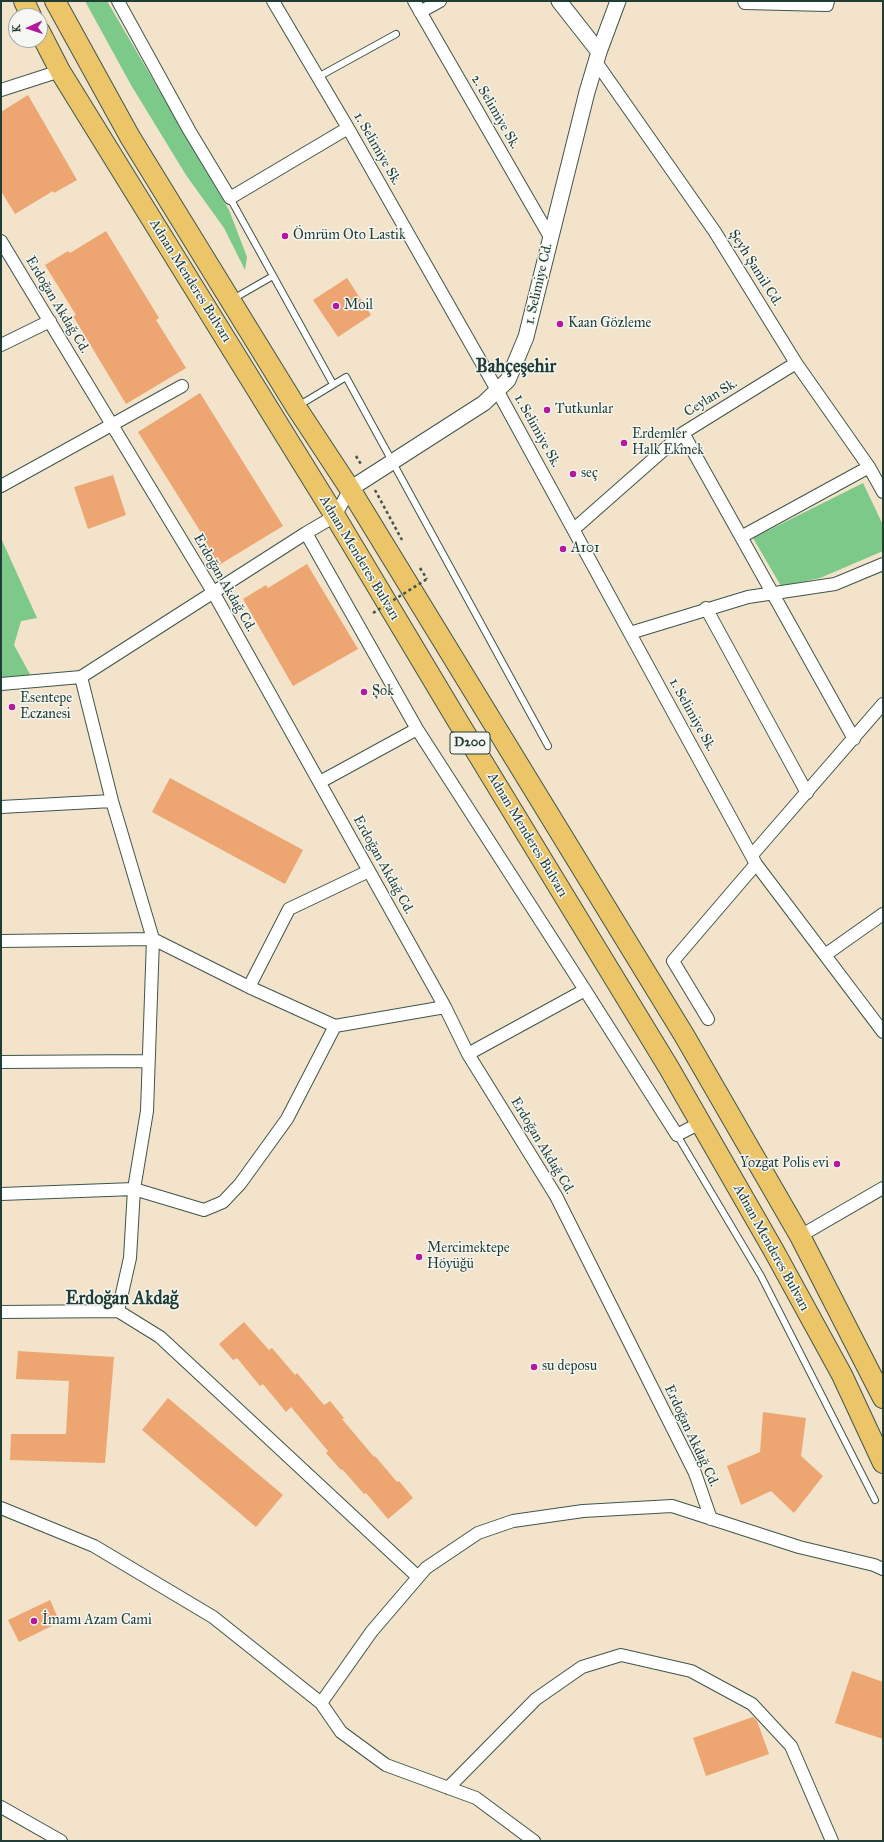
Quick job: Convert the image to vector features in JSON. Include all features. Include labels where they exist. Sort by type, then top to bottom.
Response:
[{"type":"highway","name":"Adnan Menderes Bulvarı","points":[[55,1],[130,137],[296,407],[350,489],[680,1028],[800,1236],[883,1398]]},
{"type":"highway","name":"Adnan Menderes Bulvarı","points":[[48,48],[60,71],[335,516],[465,734],[669,1068],[774,1250],[842,1375],[883,1463]]},
{"type":"street","points":[[118,1],[189,130],[230,198],[348,128]]},
{"type":"street","name":"1. Selimiye Sk.","points":[[274,1],[497,390],[754,860],[883,1032]]},
{"type":"street","points":[[417,6],[440,1]]},
{"type":"street","points":[[559,1],[598,57]]},
{"type":"street","name":"1. Selimiye Cd.","points":[[350,489],[484,403],[508,380],[526,337],[550,237],[598,57],[618,1]]},
{"type":"street","points":[[744,1],[745,3],[828,3]]},
{"type":"street","name":"2. Selimiye Sk.","points":[[417,6],[550,237]]},
{"type":"street","name":"Şeyh Şamil Cd.","points":[[598,57],[715,232],[796,362],[869,467],[883,492]]},
{"type":"street","points":[[1,90],[60,71]]},
{"type":"street","name":"Erdoğan Akdağ Cd.","points":[[1,241],[214,592],[445,1006],[468,1054],[556,1196],[695,1473],[710,1519]]},
{"type":"street","points":[[1,345],[50,321]]},
{"type":"street","name":"Ceylan Sk.","points":[[574,529],[683,433],[796,362]]},
{"type":"street","points":[[1,486],[182,386]]},
{"type":"street","points":[[683,433],[854,739]]},
{"type":"street","points":[[741,537],[869,467]]},
{"type":"street","points":[[1,684],[81,677],[335,516],[350,489]]},
{"type":"street","points":[[306,533],[417,729],[677,1136],[700,1123]]},
{"type":"street","points":[[630,633],[706,608],[748,597],[835,584],[883,564]]},
{"type":"street","points":[[706,608],[807,793]]},
{"type":"street","points":[[81,677],[112,801],[153,939],[147,1111],[134,1189],[130,1258],[118,1311]]},
{"type":"street","points":[[708,1019],[673,961],[807,793],[883,704]]},
{"type":"street","points":[[320,782],[417,729]]},
{"type":"street","points":[[1,808],[112,801]]},
{"type":"street","points":[[249,987],[289,909],[369,871]]},
{"type":"street","points":[[825,955],[883,914]]},
{"type":"street","points":[[1,941],[153,939],[249,987],[335,1026],[445,1006]]},
{"type":"street","points":[[468,1054],[585,990]]},
{"type":"street","points":[[1,1194],[134,1189],[204,1210],[223,1202],[240,1184],[287,1119],[335,1026]]},
{"type":"street","points":[[1,1062],[148,1061]]},
{"type":"street","points":[[800,1236],[883,1188]]},
{"type":"street","points":[[1,1312],[118,1311],[160,1337],[418,1577]]},
{"type":"street","points":[[321,1703],[372,1631],[426,1568],[478,1533],[512,1522],[583,1511],[672,1506],[799,1547],[880,1566]]},
{"type":"street","points":[[1,1508],[94,1546],[213,1617],[321,1703],[341,1732],[386,1765],[476,1798],[534,1841]]},
{"type":"street","points":[[448,1788],[536,1700],[582,1667],[621,1655],[691,1672],[752,1704],[791,1746],[832,1841]]},
{"type":"street","points":[[1,1807],[61,1841]]},
{"type":"lane","points":[[318,77],[396,34]]},
{"type":"lane","points":[[230,198],[333,384]]},
{"type":"lane","points":[[230,300],[273,276]]},
{"type":"lane","points":[[296,407],[346,377],[548,746]]},
{"type":"lane","points":[[677,1136],[762,1276],[875,1500]]},
{"type":"path","points":[[356,456],[404,542]]},
{"type":"path","points":[[373,613],[427,579]]},
{"type":"green space","points":[[85,1],[107,1],[229,210],[247,257],[245,270],[224,228],[186,175],[131,85]]},
{"type":"green space","points":[[863,483],[883,525],[883,551],[820,578],[781,586],[753,538]]},
{"type":"green space","points":[[1,538],[37,618],[21,621],[14,645],[32,678],[1,679]]},
{"type":"building","points":[[28,95],[77,180],[54,193],[53,191],[15,214],[1,191],[1,112]]},
{"type":"building","points":[[106,231],[159,318],[156,320],[186,368],[126,404],[73,316],[76,315],[45,265],[68,251],[70,253]]},
{"type":"building","points":[[347,278],[371,315],[338,337],[313,300]]},
{"type":"building","points":[[200,393],[283,526],[219,565],[197,526],[138,432]]},
{"type":"building","points":[[113,475],[126,515],[88,529],[74,487]]},
{"type":"building","points":[[307,564],[358,649],[293,686],[243,599],[266,585],[268,588]]},
{"type":"building","points":[[170,778],[303,850],[285,884],[152,812]]},
{"type":"building","points":[[244,1322],[269,1350],[272,1348],[295,1375],[297,1373],[324,1405],[330,1401],[344,1418],[342,1419],[374,1457],[375,1456],[397,1482],[399,1481],[413,1498],[388,1519],[366,1493],[364,1494],[326,1453],[328,1451],[291,1407],[286,1412],[263,1384],[260,1386],[237,1358],[233,1360],[219,1344]]},
{"type":"building","points":[[18,1351],[114,1357],[105,1463],[10,1460],[11,1434],[66,1434],[69,1381],[16,1379]]},
{"type":"building","points":[[168,1398],[283,1495],[256,1527],[142,1430]]},
{"type":"building","points":[[763,1412],[806,1418],[801,1456],[823,1476],[794,1513],[771,1491],[741,1505],[727,1466],[760,1452]]},
{"type":"building","name":"İmamı Azam Cami","points":[[50,1600],[60,1622],[19,1642],[8,1620]]},
{"type":"building","points":[[852,1671],[883,1682],[883,1739],[835,1723]]},
{"type":"building","points":[[753,1717],[757,1721],[769,1754],[706,1776],[693,1738]]},
{"type":"place","name":"Ömrüm Oto Lastik","points":[[285,236]]},
{"type":"place","name":"Moil","points":[[336,306]]},
{"type":"place","name":"Kaan Gözleme","points":[[560,324]]},
{"type":"place","name":"Tutkunlar","points":[[547,410]]},
{"type":"place","name":"Erdemler Halk Ekmek","points":[[624,443]]},
{"type":"place","name":"seç","points":[[573,474]]},
{"type":"place","name":"A101","points":[[563,549]]},
{"type":"place","name":"Şok","points":[[364,692]]},
{"type":"place","name":"Esentepe Eczanesi","points":[[12,707]]},
{"type":"place","name":"Yozgat Polis evi","points":[[837,1164]]},
{"type":"place","name":"Mercimektepe Höyüğü","points":[[419,1257]]},
{"type":"place","name":"su deposu","points":[[534,1367]]},
{"type":"place","name":"İmamı Azam Cami","points":[[34,1621]]},
{"type":"district","name":"Bahçeşehir","points":[[516,368]]},
{"type":"district","name":"Erdoğan Akdağ","points":[[122,1300]]}]
